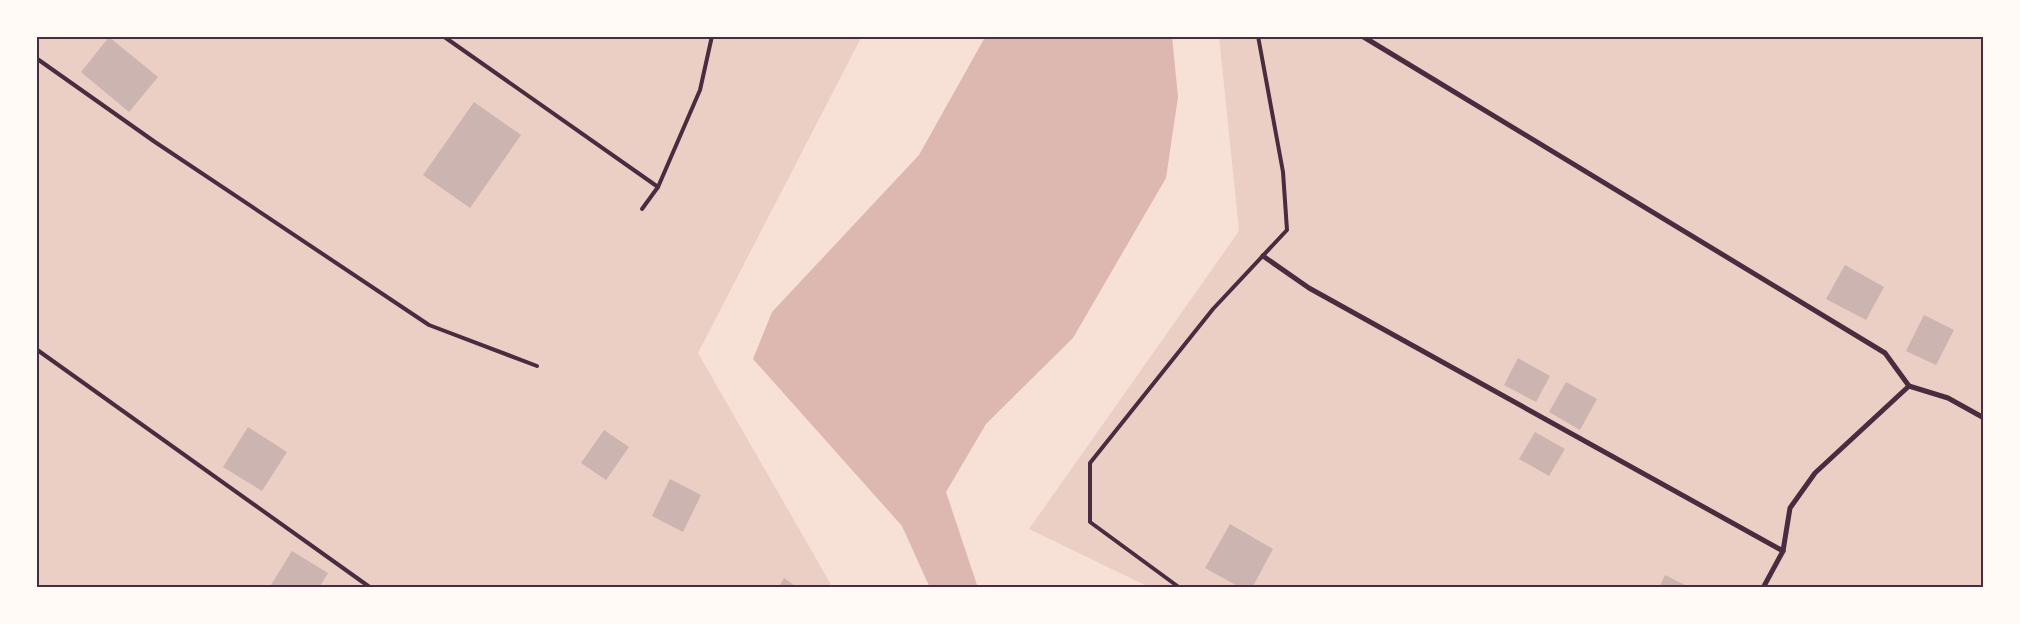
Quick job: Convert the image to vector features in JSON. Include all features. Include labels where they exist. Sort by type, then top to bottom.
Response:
[{"type":"street","points":[[1362,36],[1885,353],[1908,386],[1948,398],[1984,418]]},
{"type":"street","points":[[1263,256],[1318,293],[1783,551]]},
{"type":"street","points":[[1763,588],[1783,551],[1790,508],[1815,473],[1908,386]]},
{"type":"lane","points":[[443,36],[658,187]]},
{"type":"lane","points":[[642,209],[658,187],[700,90],[712,36]]},
{"type":"lane","points":[[1180,588],[1090,522],[1090,463],[1213,309],[1287,230],[1283,172],[1258,36]]},
{"type":"lane","points":[[36,58],[155,142],[429,325],[537,366]]},
{"type":"lane","points":[[36,348],[371,588]]},
{"type":"shaded area","points":[[36,36],[862,36],[698,353],[833,588],[36,588]]},
{"type":"shaded area","points":[[984,36],[1172,36],[1178,97],[1166,178],[1073,338],[986,424],[946,492],[978,588],[930,588],[902,526],[753,359],[772,312],[919,155]]},
{"type":"shaded area","points":[[1219,36],[1984,36],[1984,588],[1151,588],[1029,529],[1239,231]]},
{"type":"building","points":[[109,37],[158,77],[129,112],[81,72]]},
{"type":"building","points":[[474,102],[521,135],[470,208],[423,175]]},
{"type":"building","points":[[1845,265],[1884,287],[1866,320],[1826,299]]},
{"type":"building","points":[[1924,315],[1954,330],[1936,365],[1906,351]]},
{"type":"building","points":[[1518,358],[1550,376],[1536,402],[1504,385]]},
{"type":"building","points":[[1566,382],[1597,399],[1580,430],[1549,412]]},
{"type":"building","points":[[248,427],[287,452],[262,491],[223,467]]},
{"type":"building","points":[[604,430],[629,447],[606,480],[581,463]]},
{"type":"building","points":[[1535,432],[1565,449],[1549,476],[1519,459]]},
{"type":"building","points":[[670,479],[701,495],[683,532],[652,516]]},
{"type":"building","points":[[1230,524],[1273,549],[1252,588],[1241,588],[1205,568]]},
{"type":"building","points":[[292,551],[328,573],[319,588],[269,588]]},
{"type":"building","points":[[1665,575],[1691,588],[1659,588]]},
{"type":"building","points":[[784,578],[798,588],[778,588]]}]
